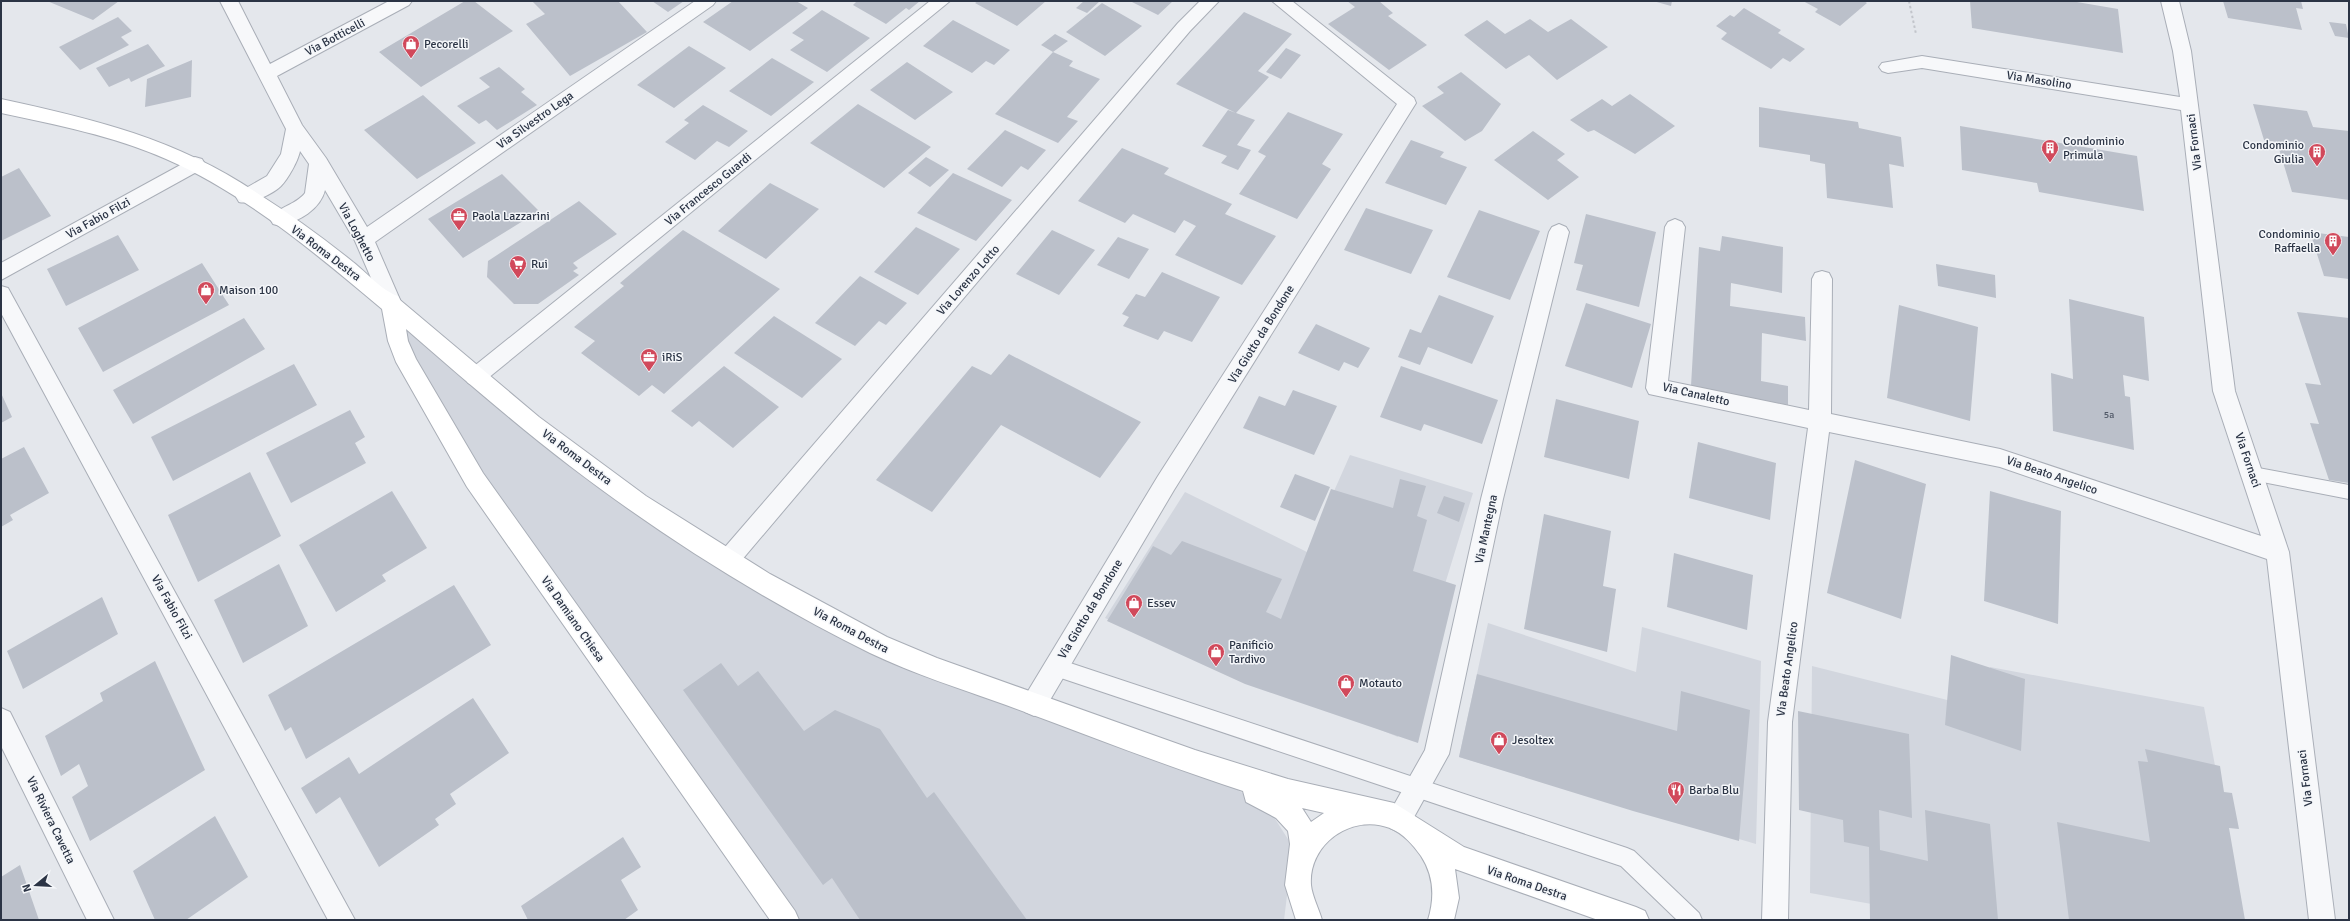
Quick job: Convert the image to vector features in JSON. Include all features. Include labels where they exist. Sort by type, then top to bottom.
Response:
[{"type":"street","name":"Via Loghetto","points":[[229,1],[295,129],[319,163],[364,239],[391,302]]},
{"type":"street","name":"Via Botticelli","points":[[266,74],[404,1]]},
{"type":"street","name":"Via Silvestro Lega","points":[[364,239],[707,1]]},
{"type":"street","name":"Via Francesco Guardi","points":[[475,377],[941,1]]},
{"type":"street","name":"Via Lorenzo Lotto","points":[[727,561],[1184,27],[1210,1]]},
{"type":"street","name":"Via Giotto da Bondone","points":[[1034,704],[1166,483],[1407,103],[1281,1]]},
{"type":"street","name":"Via Fornaci","points":[[2170,1],[2182,51],[2190,105],[2224,391],[2278,552],[2322,920]]},
{"type":"street","name":"Via Masolino","points":[[1888,67],[1922,62],[2190,105]]},
{"type":"street","name":"Via Roma Destra","points":[[1,106],[84,125],[138,142],[194,164],[280,219],[391,302],[475,377],[577,458],[727,561],[797,602],[893,652],[1034,704],[1079,723],[1187,760],[1305,797],[1391,816]]},
{"type":"street","points":[[246,197],[274,181],[290,155],[295,129]]},
{"type":"street","points":[[280,219],[302,208],[312,200],[316,193],[319,163]]},
{"type":"street","name":"Via Fabio Filzi","points":[[1,272],[194,164]]},
{"type":"street","name":"Via Canaletto","points":[[1675,227],[1657,388],[1820,420]]},
{"type":"street","name":"Via Mantegna","points":[[1391,816],[1418,787],[1437,754],[1492,498],[1560,232]]},
{"type":"street","name":"Via Beato Angelico","points":[[1775,920],[1780,722],[1820,420],[1822,279]]},
{"type":"street","name":"Via Fabio Filzi","points":[[1,294],[342,920]]},
{"type":"street","name":"Via Damiano Chiesa","points":[[391,302],[398,341],[408,362],[475,480],[786,920]]},
{"type":"street","name":"Via Beato Angelico","points":[[1820,420],[2000,458],[2278,552]]},
{"type":"street","name":"Via Riviera Cavetta","points":[[1,720],[101,920]]},
{"type":"street","name":"Via Roma Destra","points":[[1187,760],[1288,810],[1298,824],[1302,837],[1303,850],[1301,862]]},
{"type":"street","points":[[1301,912],[1298,880],[1301,862],[1314,836],[1330,821],[1349,813],[1360,811],[1391,816],[1422,835],[1435,851],[1445,879],[1445,901],[1441,920]]},
{"type":"street","name":"Via Roma Destra","points":[[1422,835],[1449,853],[1482,867],[1636,920]]},
{"type":"lane","points":[[2253,474],[2349,492]]},
{"type":"lane","points":[[1055,667],[1627,858],[1692,920]]},
{"type":"path","points":[[1909,1],[1922,62]]},
{"type":"shaded area","points":[[392,313],[475,377],[797,602],[1187,760],[1268,808],[1293,847],[1284,920],[786,920],[475,480]]},
{"type":"shaded area","points":[[1350,455],[1473,493],[1398,737],[1105,618],[1185,492],[1307,552]]},
{"type":"shaded area","points":[[1488,623],[1636,672],[1642,627],[1761,661],[1756,844],[1459,757]]},
{"type":"shaded area","points":[[1812,666],[1999,713],[1990,667],[2204,707],[2244,920],[1961,920],[1810,893]]},
{"type":"building","points":[[47,1],[119,1],[93,20]]},
{"type":"building","points":[[465,1],[474,1],[513,31],[421,87],[379,52]]},
{"type":"building","points":[[532,1],[618,1],[647,32],[570,76],[526,24],[545,14]]},
{"type":"building","points":[[652,1],[684,1],[668,12]]},
{"type":"building","points":[[733,1],[796,1],[808,8],[750,51],[703,22]]},
{"type":"building","points":[[857,1],[920,1],[909,10],[906,8],[886,24],[853,5]]},
{"type":"building","points":[[978,1],[1046,1],[1017,26],[975,3]]},
{"type":"building","points":[[1084,1],[1100,1],[1087,13],[1076,8]]},
{"type":"building","points":[[1130,1],[1173,1],[1158,15]]},
{"type":"building","points":[[1347,1],[1379,1],[1393,13],[1388,16],[1427,45],[1389,70],[1328,24],[1355,7]]},
{"type":"building","points":[[1653,1],[1672,1],[1671,6]]},
{"type":"building","points":[[1803,1],[1864,1],[1867,3],[1840,26],[1815,12],[1818,9]]},
{"type":"building","points":[[1970,1],[2071,1],[2118,9],[2123,53],[1972,28]]},
{"type":"building","points":[[2223,1],[2301,1],[2303,9],[2296,8],[2302,30],[2228,18]]},
{"type":"building","points":[[1102,3],[1142,26],[1105,56],[1066,32]]},
{"type":"building","points":[[1744,8],[1781,30],[1778,33],[1805,49],[1790,62],[1783,58],[1771,69],[1721,39],[1727,33],[1716,26],[1730,15],[1734,17]]},
{"type":"building","points":[[822,10],[870,38],[827,72],[790,50],[804,40],[792,33]]},
{"type":"building","points":[[1244,12],[1292,34],[1258,71],[1269,77],[1236,113],[1176,84]]},
{"type":"building","points":[[118,17],[132,31],[121,37],[129,45],[80,70],[59,47]]},
{"type":"building","points":[[1530,19],[1548,32],[1571,19],[1608,47],[1557,80],[1529,55],[1506,69],[1464,35],[1487,20],[1505,34]]},
{"type":"building","points":[[953,20],[1010,50],[994,65],[986,61],[972,73],[923,46]]},
{"type":"building","points":[[2329,22],[2346,24],[2349,38],[2335,36]]},
{"type":"building","points":[[1055,34],[1068,41],[1053,52],[1041,45]]},
{"type":"building","points":[[148,44],[165,66],[131,82],[129,78],[109,87],[96,68]]},
{"type":"building","points":[[689,46],[726,68],[674,108],[637,85]]},
{"type":"building","points":[[1286,48],[1301,55],[1281,79],[1266,72]]},
{"type":"building","points":[[1053,52],[1073,61],[1069,66],[1100,79],[1067,117],[1078,121],[1058,143],[995,114]]},
{"type":"building","points":[[772,58],[814,82],[771,116],[729,91]]},
{"type":"building","points":[[192,60],[191,97],[145,107],[147,79]]},
{"type":"building","points":[[907,62],[953,92],[915,120],[870,90]]},
{"type":"building","points":[[499,67],[525,89],[521,92],[537,105],[497,130],[486,120],[479,124],[457,106],[490,87],[479,78]]},
{"type":"building","points":[[1461,72],[1501,104],[1482,131],[1465,141],[1422,106],[1444,93],[1437,87]]},
{"type":"building","points":[[1630,94],[1675,126],[1635,154],[1594,130],[1588,132],[1570,120],[1602,99],[1612,106]]},
{"type":"building","points":[[423,95],[476,143],[417,179],[364,130]]},
{"type":"building","points":[[858,104],[931,147],[884,188],[810,143]]},
{"type":"building","name":"Condominio Giulia","points":[[2253,104],[2307,111],[2313,127],[2349,131],[2349,200],[2292,192],[2277,142],[2264,140]]},
{"type":"building","points":[[703,105],[748,131],[729,147],[717,141],[695,160],[665,142],[689,123],[684,120]]},
{"type":"building","points":[[1759,107],[1858,122],[1859,128],[1901,137],[1904,167],[1889,164],[1893,208],[1827,198],[1825,164],[1810,161],[1810,155],[1759,147]]},
{"type":"building","points":[[1228,110],[1255,120],[1237,145],[1251,150],[1238,170],[1221,163],[1227,156],[1202,146]]},
{"type":"building","points":[[1288,112],[1343,134],[1322,164],[1331,169],[1297,219],[1239,194],[1266,156],[1258,152]]},
{"type":"building","name":"Condominio Primula","points":[[1960,126],[2137,156],[2144,211],[2039,192],[2037,183],[1962,170]]},
{"type":"building","points":[[1005,130],[1046,150],[1028,170],[1021,166],[1002,187],[967,169]]},
{"type":"building","points":[[1533,131],[1565,154],[1557,160],[1579,177],[1548,200],[1494,160]]},
{"type":"building","points":[[1411,140],[1444,152],[1440,157],[1467,167],[1446,205],[1385,183]]},
{"type":"building","points":[[1122,148],[1169,168],[1164,174],[1232,204],[1225,214],[1276,236],[1242,285],[1175,255],[1196,226],[1184,220],[1175,233],[1133,214],[1125,223],[1078,201]]},
{"type":"building","points":[[926,157],[949,170],[930,187],[908,173]]},
{"type":"building","points":[[19,168],[51,216],[1,241],[1,177]]},
{"type":"building","points":[[953,173],[1012,200],[976,241],[917,213]]},
{"type":"building","points":[[502,174],[539,211],[463,258],[428,219]]},
{"type":"building","points":[[770,183],[819,209],[766,259],[718,231]]},
{"type":"building","points":[[579,201],[617,234],[573,263],[578,268],[573,271],[579,275],[538,304],[514,304],[487,277],[488,261]]},
{"type":"building","points":[[1366,208],[1433,230],[1411,274],[1344,250]]},
{"type":"building","points":[[1479,210],[1540,231],[1510,300],[1447,277]]},
{"type":"building","points":[[1586,214],[1656,232],[1639,307],[1576,290],[1583,265],[1574,263]]},
{"type":"building","points":[[916,227],[960,249],[918,295],[874,272]]},
{"type":"building","points":[[683,230],[780,289],[664,394],[652,385],[639,396],[581,353],[595,341],[574,327],[624,286],[620,283]]},
{"type":"building","points":[[1052,230],[1095,250],[1059,295],[1016,274]]},
{"type":"building","name":"Condominio Raffaella","points":[[2310,232],[2349,237],[2349,279],[2324,276]]},
{"type":"building","points":[[118,235],[139,270],[66,306],[47,269]]},
{"type":"building","points":[[1722,236],[1783,247],[1782,293],[1731,283],[1730,306],[1805,317],[1806,341],[1762,333],[1761,381],[1788,386],[1788,405],[1691,386],[1699,247],[1720,251]]},
{"type":"building","points":[[1118,237],[1149,249],[1129,279],[1097,265]]},
{"type":"building","points":[[202,263],[229,305],[103,372],[78,328]]},
{"type":"building","points":[[1936,264],[1995,275],[1996,298],[1938,286]]},
{"type":"building","points":[[1162,272],[1220,297],[1192,342],[1164,331],[1158,340],[1123,326],[1129,317],[1122,314],[1136,294],[1145,297]]},
{"type":"building","points":[[860,276],[907,303],[886,325],[879,321],[855,346],[815,323]]},
{"type":"building","points":[[1439,295],[1494,316],[1472,364],[1428,347],[1420,365],[1398,357],[1410,329],[1421,333]]},
{"type":"building","points":[[2069,299],[2144,317],[2149,381],[2123,375],[2125,396],[2130,397],[2134,450],[2053,431],[2051,373],[2073,379]]},
{"type":"building","points":[[1586,303],[1651,324],[1632,388],[1565,366]]},
{"type":"building","points":[[1899,305],[1978,327],[1970,421],[1887,398]]},
{"type":"building","points":[[2297,312],[2349,318],[2349,483],[2329,480],[2310,423],[2319,424],[2305,383],[2321,385]]},
{"type":"building","points":[[774,316],[842,359],[802,398],[734,353]]},
{"type":"building","points":[[244,318],[265,349],[133,424],[113,390]]},
{"type":"building","points":[[1316,324],[1370,348],[1358,368],[1344,362],[1339,371],[1298,353]]},
{"type":"building","points":[[1009,354],[1141,422],[1100,478],[1001,425],[932,512],[876,480],[972,366],[991,375]]},
{"type":"building","points":[[294,364],[317,405],[173,481],[151,437]]},
{"type":"building","points":[[724,366],[779,407],[733,448],[699,421],[692,427],[671,411]]},
{"type":"building","points":[[1401,366],[1498,400],[1482,444],[1424,424],[1421,431],[1380,417]]},
{"type":"building","points":[[1293,390],[1337,406],[1314,455],[1243,428],[1259,396],[1285,406]]},
{"type":"building","points":[[1,393],[12,417],[1,423]]},
{"type":"building","points":[[1556,399],[1639,421],[1629,479],[1544,457]]},
{"type":"building","points":[[350,410],[365,437],[355,443],[366,463],[291,503],[266,453]]},
{"type":"building","points":[[1698,442],[1776,463],[1770,520],[1689,498]]},
{"type":"building","points":[[24,447],[49,493],[10,515],[13,520],[1,527],[1,459]]},
{"type":"building","points":[[1855,460],[1926,484],[1901,619],[1827,593]]},
{"type":"building","points":[[250,472],[281,536],[198,582],[168,515]]},
{"type":"building","points":[[1295,474],[1330,487],[1315,521],[1280,507]]},
{"type":"building","points":[[1400,479],[1426,486],[1417,516],[1427,520],[1413,571],[1456,585],[1418,743],[1245,684],[1107,621],[1153,546],[1171,555],[1182,541],[1282,579],[1266,612],[1281,619],[1331,489],[1393,508]]},
{"type":"building","points":[[392,491],[427,548],[382,575],[386,581],[336,612],[299,545]]},
{"type":"building","points":[[1990,491],[2061,511],[2058,624],[1984,601]]},
{"type":"building","points":[[1444,496],[1465,503],[1459,522],[1437,513]]},
{"type":"building","points":[[1544,514],[1611,531],[1603,586],[1616,589],[1607,652],[1524,629]]},
{"type":"building","points":[[1674,553],[1753,575],[1747,630],[1667,607]]},
{"type":"building","points":[[279,564],[308,626],[243,663],[214,600]]},
{"type":"building","points":[[454,585],[491,645],[306,759],[291,727],[285,731],[268,695]]},
{"type":"building","points":[[102,597],[118,634],[23,689],[7,651]]},
{"type":"building","points":[[1951,655],[2025,679],[2021,751],[1945,725]]},
{"type":"building","points":[[155,661],[205,770],[90,841],[72,797],[88,786],[79,764],[61,776],[45,736],[103,701],[100,693]]},
{"type":"building","points":[[721,663],[738,686],[758,671],[804,731],[835,710],[880,729],[927,798],[934,792],[1027,920],[860,920],[832,878],[823,885],[683,690]]},
{"type":"building","points":[[1477,674],[1677,731],[1681,691],[1750,710],[1739,841],[1633,811],[1459,757]]},
{"type":"building","points":[[473,698],[509,753],[450,794],[456,804],[435,819],[439,825],[379,867],[340,797],[316,814],[301,788],[349,757],[359,774]]},
{"type":"building","points":[[1798,711],[1909,734],[1912,818],[1879,810],[1880,850],[1928,861],[1925,810],[1990,824],[1998,920],[1870,920],[1869,847],[1844,842],[1843,820],[1799,810]]},
{"type":"building","points":[[2145,749],[2220,766],[2224,792],[2232,793],[2239,829],[2229,828],[2245,920],[2069,920],[2057,822],[2150,842],[2138,761],[2148,762]]},
{"type":"building","points":[[215,816],[248,877],[186,920],[155,920],[133,871]]},
{"type":"building","points":[[623,837],[641,867],[621,880],[638,910],[624,920],[528,920],[521,906]]},
{"type":"building","points":[[20,865],[39,920],[1,920],[1,877]]},
{"type":"place","name":"Pecorelli","points":[[411,59]]},
{"type":"place","name":"Condominio Primula","points":[[2050,163]]},
{"type":"place","name":"Condominio Giulia","points":[[2317,167]]},
{"type":"place","name":"Paola Lazzarini","points":[[459,231]]},
{"type":"place","name":"Condominio Raffaella","points":[[2333,256]]},
{"type":"place","name":"Rui","points":[[518,279]]},
{"type":"place","name":"Maison 100","points":[[206,305]]},
{"type":"place","name":"iRiS","points":[[649,372]]},
{"type":"place","name":"Essev","points":[[1134,618]]},
{"type":"place","name":"Panificio Tardivo","points":[[1216,667]]},
{"type":"place","name":"Motauto","points":[[1346,698]]},
{"type":"place","name":"Jesoltex","points":[[1499,755]]},
{"type":"place","name":"Barba Blu","points":[[1676,805]]}]
